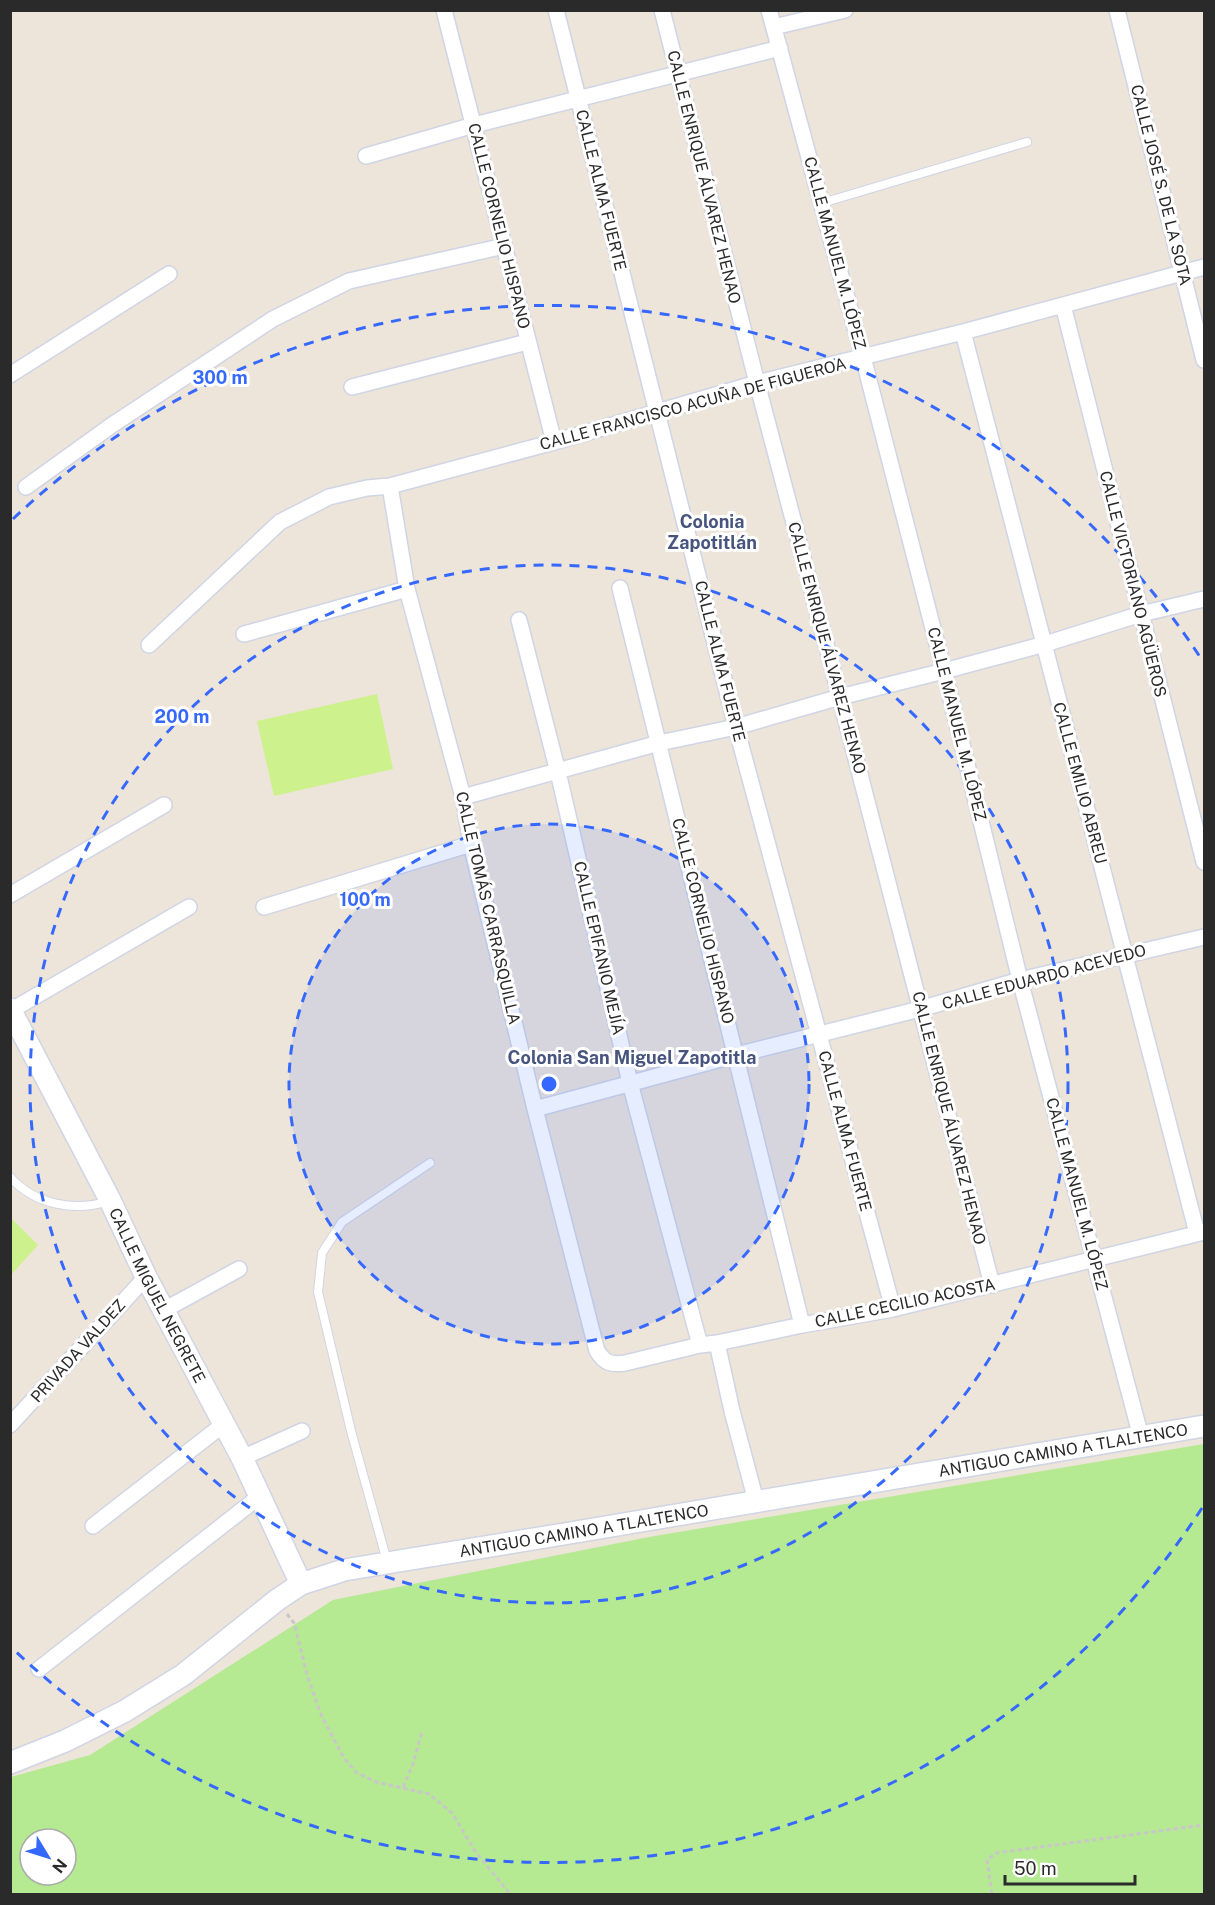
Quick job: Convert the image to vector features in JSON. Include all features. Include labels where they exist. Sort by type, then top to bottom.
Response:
[{"type":"street","name":"CALLE CORNELIO HISPANO","points":[[444,10],[554,442]]},
{"type":"street","name":"CALLE ALMA FUERTE","points":[[555,10],[736,727],[892,1309]]},
{"type":"street","name":"CALLE ENRIQUE ÁLVAREZ HENAO","points":[[662,10],[992,1285]]},
{"type":"street","name":"CALLE MANUEL M. LÓPEZ","points":[[769,10],[863,357],[944,671],[1020,980],[1141,1437]]},
{"type":"street","points":[[774,27],[845,10]]},
{"type":"street","name":"CALLE JOSÉ S. DE LA SOTA","points":[[1117,10],[1184,272],[1204,360]]},
{"type":"street","points":[[366,156],[474,125],[780,48]]},
{"type":"street","points":[[26,488],[112,425],[273,319],[349,280],[504,246]]},
{"type":"street","name":"CALLE FRANCISCO ACUÑA DE FIGUEROA","points":[[148,645],[280,522],[329,497],[367,488],[390,486],[554,442],[757,383],[963,332],[1204,267]]},
{"type":"street","points":[[10,375],[169,274]]},
{"type":"street","name":"CALLE VICTORIANO AGÜEROS","points":[[1063,305],[1204,862]]},
{"type":"street","name":"CALLE EMILIO ABREU","points":[[963,332],[1125,954],[1201,1232]]},
{"type":"street","points":[[352,387],[527,342]]},
{"type":"street","name":"CALLE TOMÁS CARRASQUILLA","points":[[390,486],[408,589],[463,797],[471,843],[535,1109],[597,1351],[604,1362]]},
{"type":"street","name":"CALLE CORNELIO HISPANO","points":[[620,588],[802,1325]]},
{"type":"street","points":[[244,634],[408,589]]},
{"type":"street","points":[[463,797],[659,743],[736,727],[840,697],[1044,644],[1141,614],[1204,599]]},
{"type":"street","name":"CALLE EPIFANIO MEJÍA","points":[[519,620],[558,772],[630,1083],[700,1345]]},
{"type":"street","points":[[10,895],[164,805]]},
{"type":"street","points":[[264,907],[471,843]]},
{"type":"street","points":[[11,1010],[189,907]]},
{"type":"street","name":"CALLE EDUARDO ACEVEDO","points":[[535,1109],[920,1009],[1020,980],[1204,937]]},
{"type":"street","name":"CALLE MIGUEL NEGRETE","points":[[11,1010],[110,1200],[146,1277],[242,1458],[301,1584]]},
{"type":"street","name":"CALLE CECILIO ACOSTA","points":[[604,1362],[613,1365],[700,1345],[892,1309],[1201,1232]]},
{"type":"street","points":[[164,1310],[239,1269]]},
{"type":"street","name":"PRIVADA VALDEZ","points":[[10,1425],[146,1277]]},
{"type":"street","points":[[717,1343],[756,1501]]},
{"type":"street","points":[[93,1526],[224,1424]]},
{"type":"street","name":"ANTIGUO CAMINO A TLALTENCO","points":[[10,1763],[65,1741],[125,1711],[183,1675],[277,1600],[301,1584],[344,1570],[1204,1426]]},
{"type":"street","points":[[242,1458],[303,1431]]},
{"type":"street","points":[[39,1669],[260,1496]]},
{"type":"lane","points":[[822,203],[1027,142]]},
{"type":"lane","points":[[388,1562],[351,1431],[318,1292],[322,1253],[342,1222],[430,1163]]},
{"type":"lane","points":[[10,1177],[29,1193],[48,1202],[71,1206],[98,1204],[110,1200]]},
{"type":"path","points":[[277,1600],[294,1623],[308,1678],[322,1717],[344,1758],[357,1773],[376,1782],[429,1794],[452,1813],[475,1851],[510,1894]]},
{"type":"path","points":[[403,1788],[422,1732]]},
{"type":"path","points":[[992,1894],[987,1860],[996,1853],[1204,1825]]},
{"type":"green space","points":[[377,694],[393,769],[274,796],[257,721]]},
{"type":"green space","points":[[11,1218],[38,1245],[10,1275]]},
{"type":"green space","points":[[1204,1444],[1204,1894],[11,1894],[11,1777],[90,1755],[333,1600],[649,1537]]},
{"type":"district","name":"Colonia Zapotitlán","points":[[712,531]]},
{"type":"district","name":"Colonia San Miguel Zapotitla","points":[[632,1057]]}]
